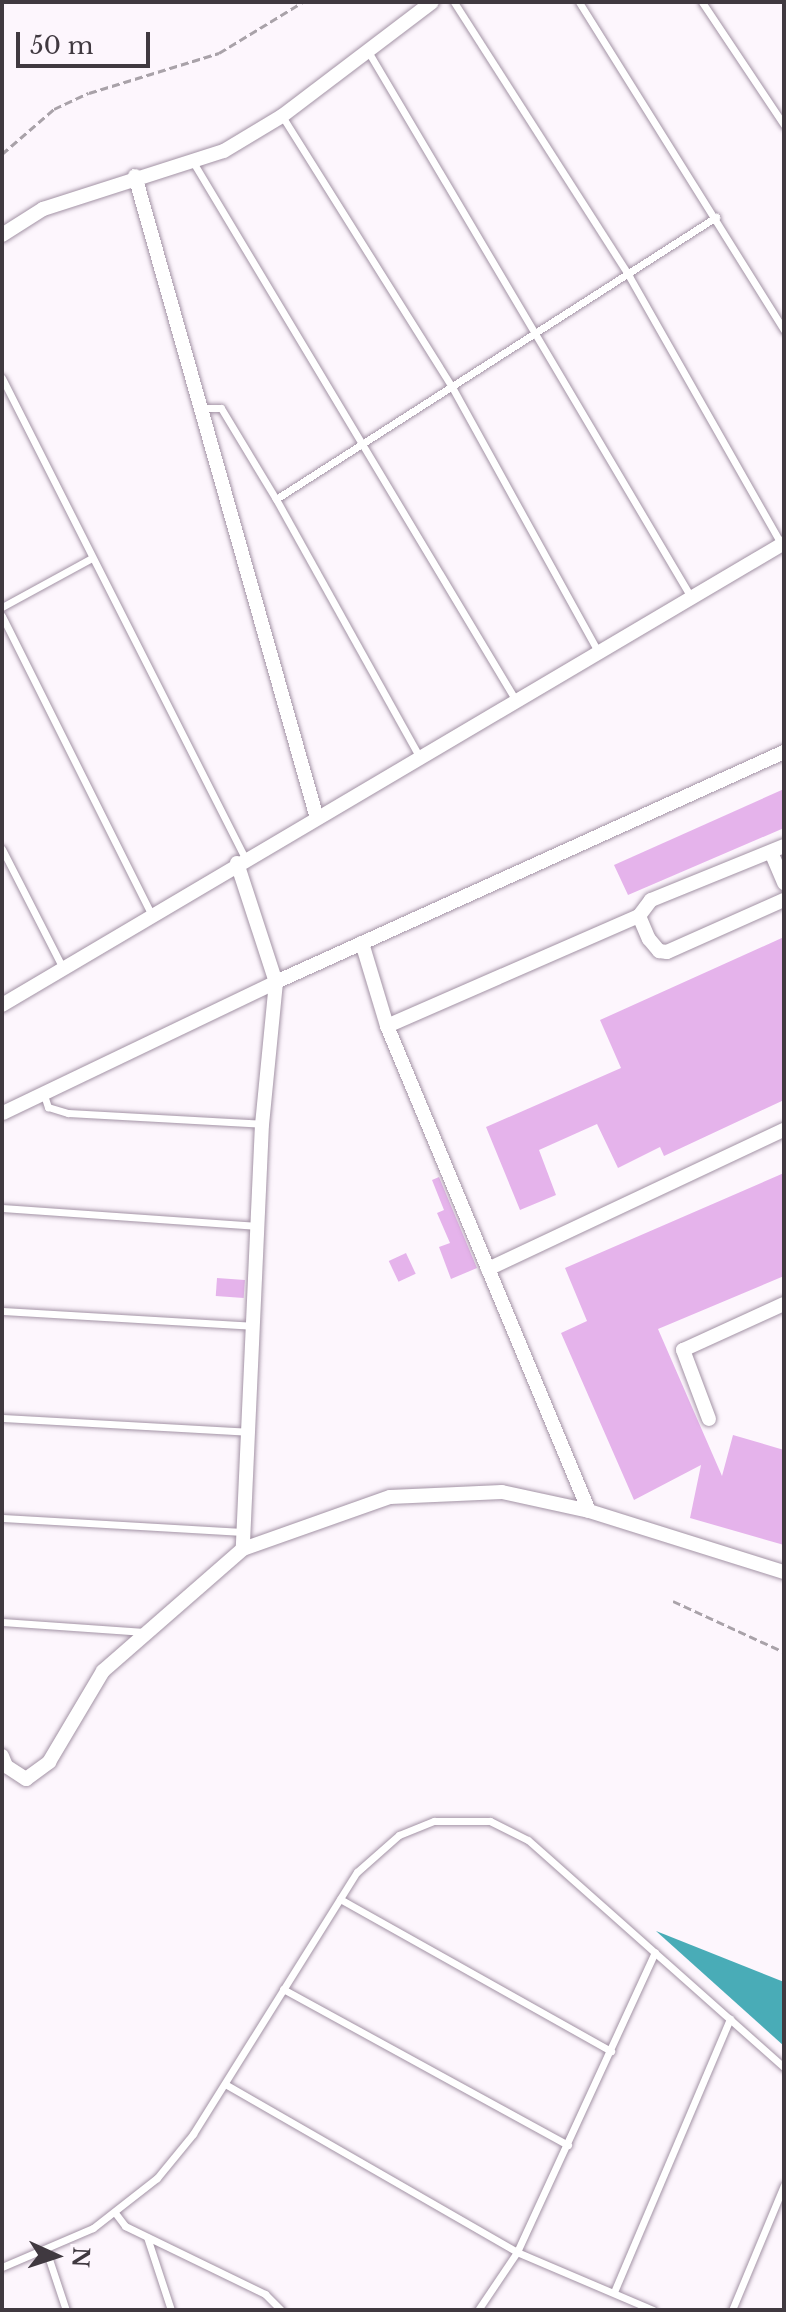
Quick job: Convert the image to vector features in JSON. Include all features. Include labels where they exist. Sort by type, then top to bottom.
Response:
[{"type":"street","points":[[2,235],[43,209],[135,176],[224,151],[282,116],[369,53],[432,2]]},
{"type":"street","points":[[135,176],[316,815]]},
{"type":"street","points":[[2,1005],[316,815],[783,544]]},
{"type":"street","points":[[2,1115],[276,982],[784,752]]},
{"type":"street","points":[[387,1026],[639,916],[651,900],[777,849],[784,883]]},
{"type":"street","points":[[241,861],[276,982],[262,1124],[243,1549]]},
{"type":"street","points":[[639,916],[649,939],[659,951],[667,952],[784,900]]},
{"type":"street","points":[[362,943],[387,1026],[589,1511]]},
{"type":"street","points":[[488,1269],[784,1130]]},
{"type":"street","points":[[709,1419],[683,1350],[784,1304]]},
{"type":"street","points":[[2,1756],[6,1766],[26,1779],[49,1762],[103,1671],[243,1549],[343,1510],[444,1491],[502,1492],[589,1511],[784,1572]]},
{"type":"lane","points":[[454,2],[629,276],[783,544]]},
{"type":"lane","points":[[579,2],[784,330]]},
{"type":"lane","points":[[702,2],[784,125]]},
{"type":"lane","points":[[369,53],[691,597]]},
{"type":"lane","points":[[282,116],[452,387],[598,651]]},
{"type":"lane","points":[[192,160],[363,440],[515,699]]},
{"type":"lane","points":[[276,499],[363,440],[538,335],[716,217]]},
{"type":"lane","points":[[2,378],[241,861]]},
{"type":"lane","points":[[203,408],[221,408],[276,499],[419,756]]},
{"type":"lane","points":[[2,607],[92,558]]},
{"type":"lane","points":[[2,616],[152,915]]},
{"type":"lane","points":[[2,849],[63,968]]},
{"type":"lane","points":[[44,1095],[48,1107],[68,1113],[262,1124]]},
{"type":"lane","points":[[2,1208],[258,1226]]},
{"type":"lane","points":[[2,1311],[253,1326]]},
{"type":"lane","points":[[2,1418],[249,1432]]},
{"type":"lane","points":[[2,1518],[244,1532]]},
{"type":"lane","points":[[2,1622],[148,1632]]},
{"type":"lane","points":[[2,2267],[46,2250],[116,2214],[176,2157],[369,1858],[399,1835],[434,1821],[490,1821],[528,1840],[784,2067]]},
{"type":"lane","points":[[340,1899],[611,2051]]},
{"type":"lane","points":[[478,2310],[517,2252],[655,1952]]},
{"type":"lane","points":[[283,1989],[568,2145]]},
{"type":"lane","points":[[614,2292],[730,2019]]},
{"type":"lane","points":[[225,2084],[517,2252],[653,2310]]},
{"type":"lane","points":[[732,2310],[784,2185]]},
{"type":"lane","points":[[116,2214],[147,2237],[265,2294],[281,2310]]},
{"type":"lane","points":[[147,2237],[171,2310]]},
{"type":"lane","points":[[46,2250],[66,2310]]},
{"type":"path","points":[[2,154],[54,109],[89,93],[219,53],[303,2]]},
{"type":"path","points":[[673,1601],[784,1652]]},
{"type":"water","points":[[656,1931],[784,1982],[784,2046]]},
{"type":"building","points":[[784,789],[784,828],[628,895],[614,865]]},
{"type":"building","points":[[784,937],[784,1100],[664,1156],[660,1147],[618,1168],[597,1124],[539,1150],[556,1195],[520,1210],[486,1127],[621,1068],[600,1020]]},
{"type":"building","points":[[784,1173],[784,1276],[658,1329],[722,1476],[733,1435],[784,1450],[784,1545],[690,1518],[701,1465],[634,1500],[561,1333],[587,1321],[565,1268]]},
{"type":"building","points":[[439,1177],[477,1268],[451,1279],[439,1247],[450,1243],[437,1213],[444,1210],[432,1180]]},
{"type":"building","points":[[406,1253],[416,1274],[399,1282],[389,1261]]},
{"type":"building","points":[[217,1278],[245,1280],[244,1298],[216,1296]]}]
